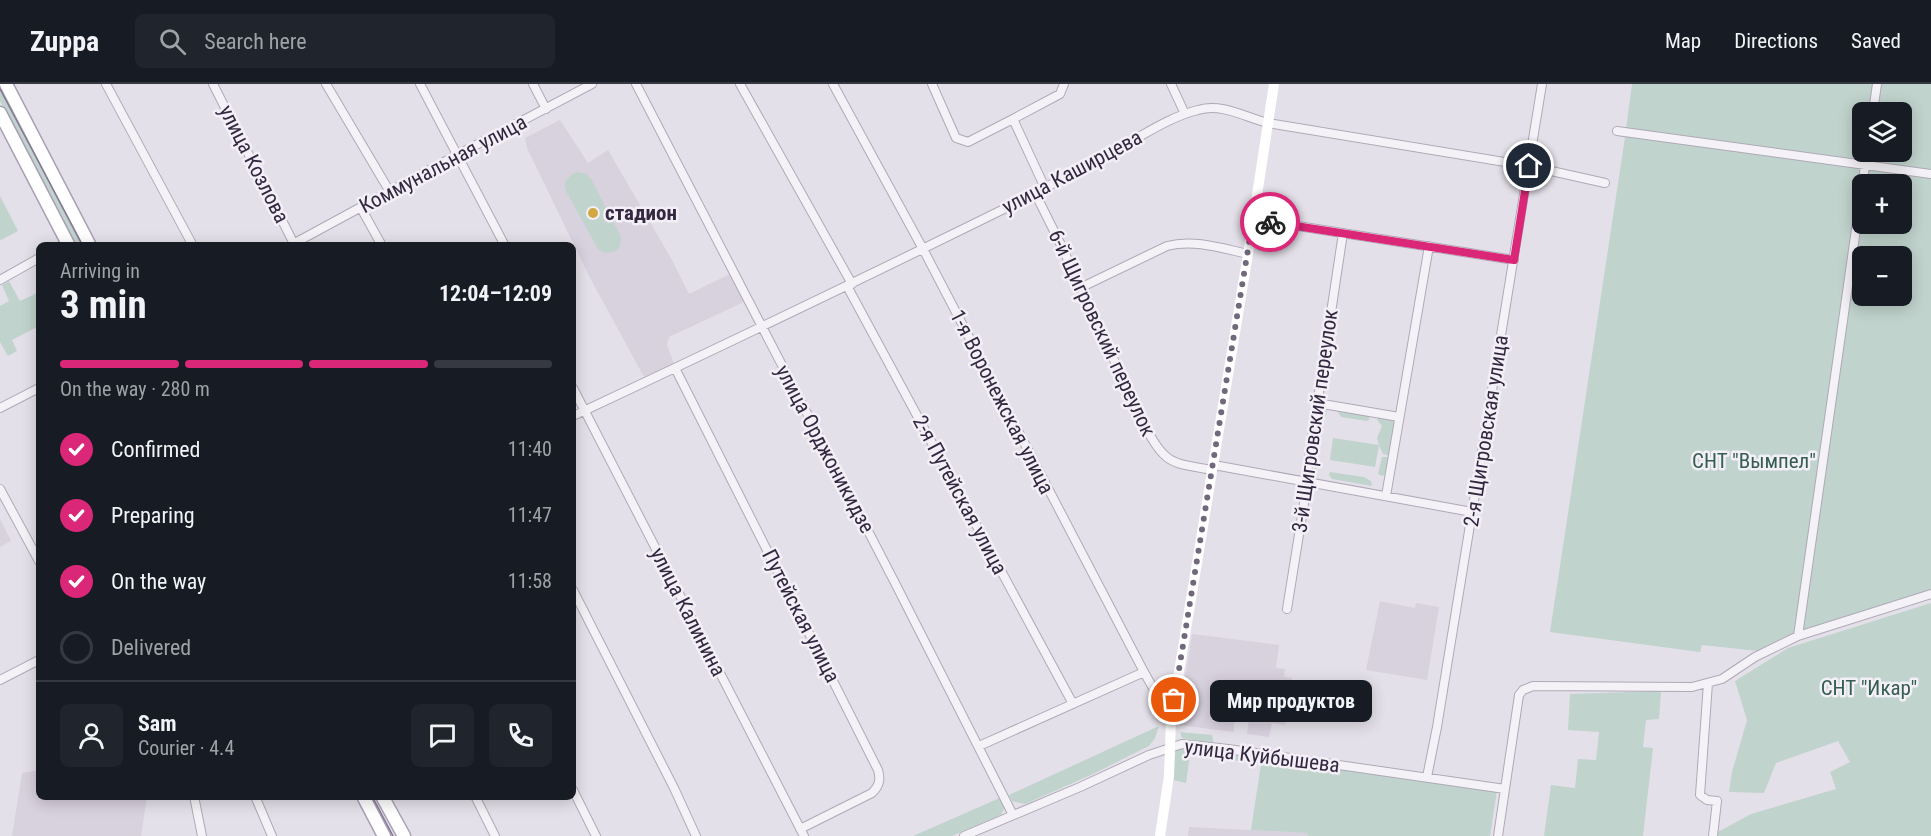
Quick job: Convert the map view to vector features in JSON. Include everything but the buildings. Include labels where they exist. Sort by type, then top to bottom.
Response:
[{"type":"main road","points":[[6,84],[88,242]]},
{"type":"main road","points":[[0,114],[65,242]]},
{"type":"main road","points":[[365,800],[384,836]]},
{"type":"main road","points":[[384,800],[404,836]]},
{"type":"street","points":[[106,84],[191,242]]},
{"type":"street","name":"улица Козлова","points":[[213,84],[293,242]]},
{"type":"street","points":[[326,84],[390,192]]},
{"type":"street","points":[[420,84],[503,242]]},
{"type":"street","points":[[533,84],[546,109]]},
{"type":"street","name":"Коммунальная улица","points":[[298,242],[592,84]]},
{"type":"street","name":"улица Орджоникидзе","points":[[636,84],[1013,815]]},
{"type":"street","name":"2-я Путейская улица","points":[[740,84],[1073,704]]},
{"type":"street","name":"1-я Воронежская улица","points":[[833,84],[923,249],[1171,720]]},
{"type":"street","points":[[932,84],[956,138],[968,142],[1060,94],[1064,84]]},
{"type":"street","points":[[1171,84],[1185,114]]},
{"type":"street","points":[[1160,836],[1169,776],[1171,720],[1274,84]]},
{"type":"street","name":"2-я Щигровская улица","points":[[1427,777],[1542,84]]},
{"type":"street","points":[[1874,102],[1877,84]]},
{"type":"street","name":"улица Каширцева","points":[[576,415],[923,249],[1185,114],[1200,109],[1217,107],[1268,123],[1529,166],[1605,183]]},
{"type":"street","points":[[1013,119],[1045,188]]},
{"type":"street","points":[[1617,131],[1931,174]]},
{"type":"street","points":[[1798,636],[1866,162]]},
{"type":"street","name":"6-й Щигровский переулок","points":[[1035,193],[1144,425],[1158,450],[1168,460],[1306,481],[1472,513]]},
{"type":"street","points":[[361,208],[380,242]]},
{"type":"street","points":[[1253,219],[1514,260]]},
{"type":"street","name":"3-й Щигровский переулок","points":[[1287,609],[1343,233]]},
{"type":"street","points":[[1080,288],[1167,246],[1180,243],[1192,243],[1248,254]]},
{"type":"street","points":[[1386,496],[1429,246]]},
{"type":"street","points":[[0,280],[36,260]]},
{"type":"street","name":"Путейская улица","points":[[675,368],[878,770],[880,780],[878,787],[872,793],[802,832]]},
{"type":"street","points":[[0,408],[36,390]]},
{"type":"street","name":"улица Калинина","points":[[576,394],[802,832]]},
{"type":"street","points":[[1317,403],[1399,417]]},
{"type":"street","points":[[0,489],[36,555]]},
{"type":"street","points":[[1498,836],[1519,695],[1523,690],[1533,686],[1692,687],[1708,684],[1722,679],[1755,657],[1798,636],[1931,594]]},
{"type":"street","points":[[576,596],[696,836]]},
{"type":"street","points":[[0,680],[36,662]]},
{"type":"street","points":[[979,746],[1144,672]]},
{"type":"street","points":[[1708,684],[1700,795],[1707,800],[1717,801],[1713,836]]},
{"type":"street","name":"улица Куйбышева","points":[[964,836],[1169,747],[1188,744],[1505,789]]},
{"type":"street","points":[[576,796],[596,836]]},
{"type":"street","points":[[195,800],[202,836]]},
{"type":"street","points":[[257,800],[272,836]]},
{"type":"street","points":[[477,800],[495,836]]},
{"type":"shaded area","points":[[560,120],[588,163],[608,150],[672,260],[689,294],[732,273],[746,301],[669,337],[667,345],[674,364],[644,377],[589,276],[576,249],[576,242],[573,242],[527,148],[525,138]]},
{"type":"shaded area","points":[[0,519],[11,541],[0,547]]},
{"type":"shaded area","points":[[1380,601],[1415,608],[1416,603],[1439,607],[1427,680],[1366,670]]},
{"type":"shaded area","points":[[1192,634],[1279,645],[1276,668],[1285,669],[1284,677],[1292,678],[1285,725],[1272,723],[1269,737],[1247,734],[1249,719],[1238,718],[1234,723],[1234,732],[1178,725]]},
{"type":"shaded area","points":[[36,771],[36,800],[147,800],[141,836],[12,836],[22,773]]},
{"type":"shaded area","points":[[1189,827],[1308,833],[1308,836],[1188,836]]},
{"type":"green space","name":"СНТ \"Вымпел\"","points":[[1632,84],[1931,84],[1931,589],[1799,632],[1758,651],[1702,645],[1700,652],[1550,632]]},
{"type":"green space","points":[[0,86],[83,242],[75,242],[0,101]]},
{"type":"green space","name":"стадион","points":[[577,172],[587,174],[591,179],[621,237],[620,246],[616,251],[605,253],[598,249],[566,191],[567,179]]},
{"type":"green space","points":[[0,196],[18,231],[1,240],[0,239]]},
{"type":"green space","points":[[9,281],[20,301],[36,293],[36,328],[12,340],[17,351],[8,356],[0,342],[0,306],[9,301],[2,285]]},
{"type":"green space","points":[[1323,406],[1327,408],[1326,416],[1323,418],[1316,463],[1317,473],[1313,473],[1320,408]]},
{"type":"green space","points":[[1338,412],[1366,415],[1369,416],[1369,420],[1341,417]]},
{"type":"green space","points":[[1379,415],[1394,417],[1396,422],[1391,454],[1383,454],[1379,445],[1377,438],[1382,426],[1377,420]]},
{"type":"green space","points":[[1333,438],[1379,445],[1375,467],[1330,460]]},
{"type":"green space","points":[[1382,457],[1390,460],[1389,473],[1382,476],[1378,474]]},
{"type":"green space","points":[[1330,472],[1364,477],[1371,481],[1372,486],[1332,479]]},
{"type":"green space","name":"СНТ \"Икар\"","points":[[1931,603],[1931,836],[1718,836],[1718,832],[1751,814],[1836,789],[1830,772],[1850,762],[1838,741],[1776,763],[1764,793],[1729,792],[1732,772],[1747,720],[1735,681],[1788,648]]},
{"type":"green space","points":[[1661,691],[1659,719],[1646,720],[1643,747],[1653,748],[1643,836],[1544,836],[1551,785],[1575,788],[1578,759],[1596,760],[1599,732],[1568,730],[1570,694]]},
{"type":"green space","points":[[1159,726],[1149,746],[1091,775],[1025,804],[1012,801],[1009,795]]},
{"type":"green space","points":[[1180,732],[1212,735],[1214,744],[1182,738]]},
{"type":"green space","points":[[1180,747],[1497,790],[1490,836],[1308,836],[1307,833],[1251,830],[1261,764],[1190,754],[1186,783],[1173,780],[1175,753]]},
{"type":"green space","points":[[1002,797],[1005,807],[1001,815],[952,836],[913,836]]},
{"type":"tram line","points":[[0,89],[81,242]]},
{"type":"tram line","points":[[374,800],[393,836]]},
{"type":"way so far","points":[[1174,700],[1253,219],[1270,222]]},
{"type":"place","name":"стадион","points":[[593,213]]},
{"type":"place","name":"Мир продуктов","points":[[1174,700]]},
{"type":"route","points":[[1270,222],[1514,260],[1529,166]]}]
